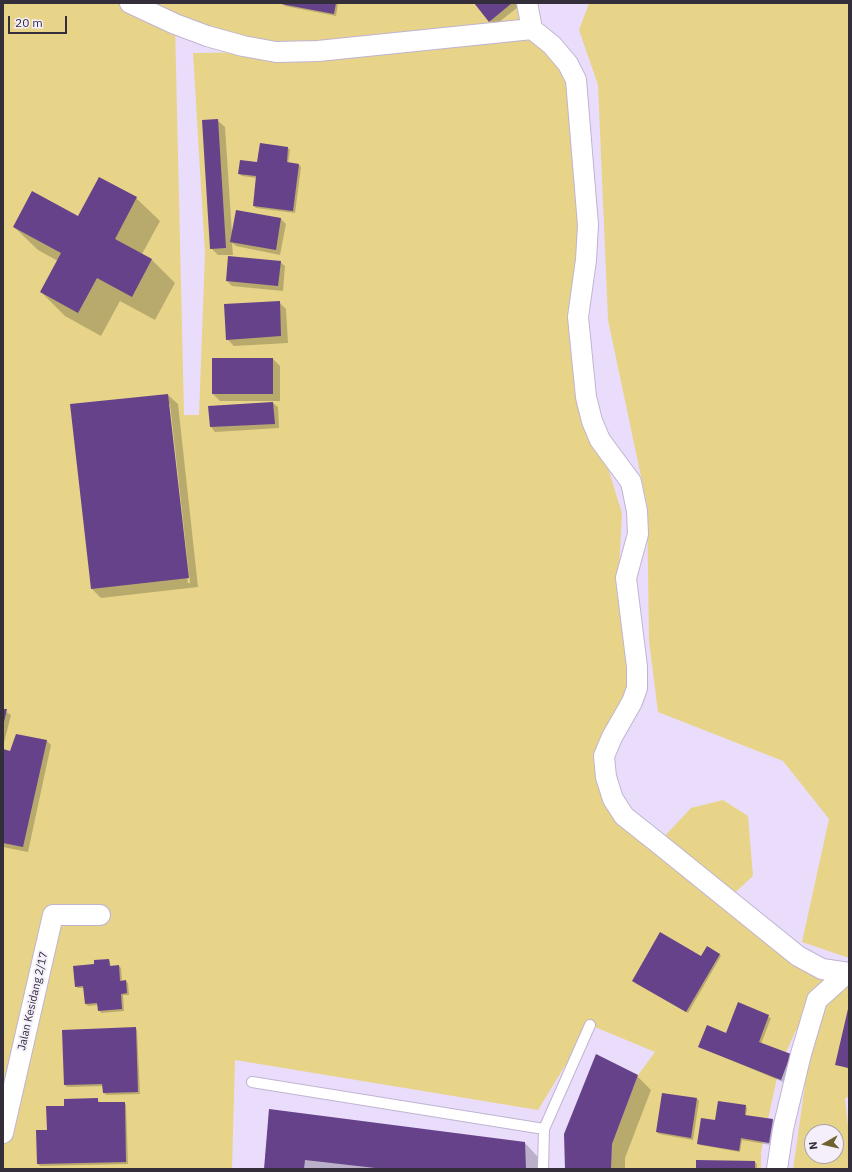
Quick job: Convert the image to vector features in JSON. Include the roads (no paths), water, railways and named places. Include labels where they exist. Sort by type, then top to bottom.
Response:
[{"type":"street","points":[[130,3],[175,24],[208,36],[243,46],[276,52],[318,51],[532,29]]},
{"type":"street","points":[[527,3],[532,29],[552,45],[568,64],[576,80],[588,225],[586,260],[578,316],[586,397],[592,421],[600,440],[631,482],[637,511],[638,534],[626,578],[637,667],[637,688],[632,702],[612,737],[604,756],[606,777],[614,799],[624,816],[798,956],[822,969],[848,973]]},
{"type":"street","name":"Jalan Kesidang 2/17","points":[[3,1133],[53,915],[100,915]]},
{"type":"street","points":[[777,1169],[783,1129],[801,1054],[817,1000],[848,973]]},
{"type":"lane","points":[[543,1169],[544,1129],[590,1025]]},
{"type":"lane","points":[[252,1082],[544,1129]]}]
